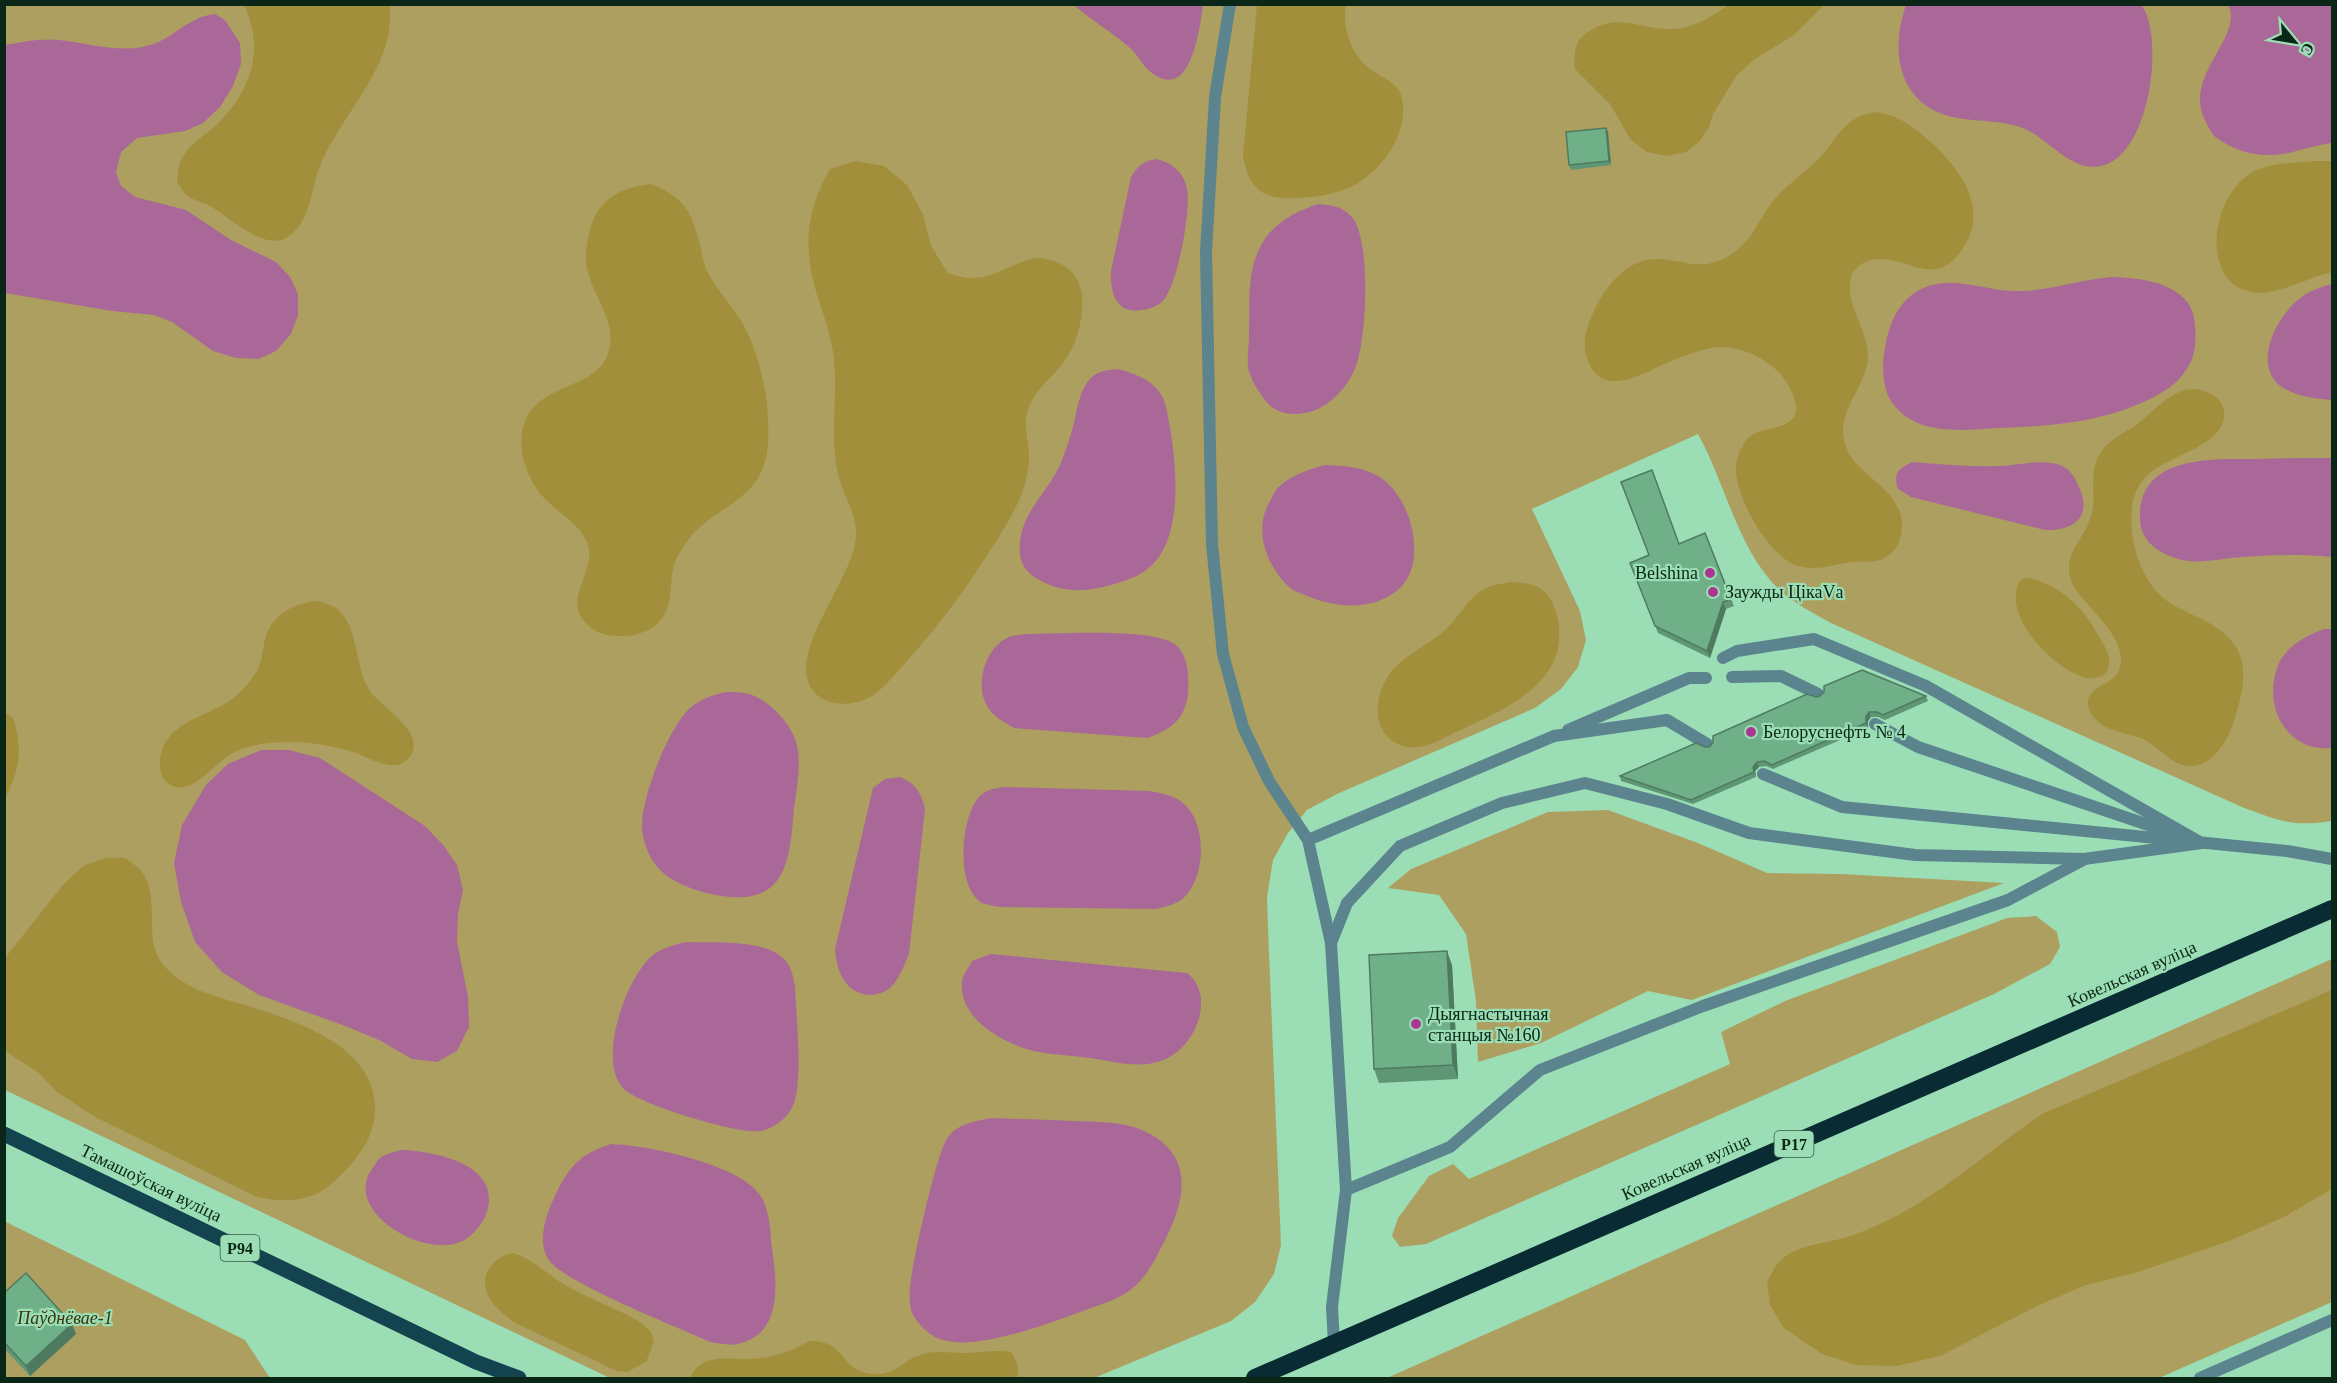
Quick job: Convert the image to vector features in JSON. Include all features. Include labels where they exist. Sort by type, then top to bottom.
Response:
[{"type":"highway","name":"Ковельская вуліца","points":[[1255,1378],[2332,909]]},
{"type":"main road","name":"Тамашоўская вуліца","points":[[4,1134],[476,1362],[519,1378]]},
{"type":"main road","name":"Тамашоўская вуліца","points":[[476,1362],[501,1378]]},
{"type":"street","points":[[1230,4],[1215,97],[1206,252],[1212,544],[1223,654],[1243,727],[1269,781],[1308,840],[1331,943],[1346,1190],[1332,1307],[1334,1344]]},
{"type":"street","points":[[1723,658],[1737,651],[1814,639],[1926,686],[2202,843]]},
{"type":"street","points":[[1308,840],[1689,678],[1705,674]]},
{"type":"street","points":[[1732,677],[1781,676],[1818,694]]},
{"type":"street","points":[[1554,736],[1667,720],[1707,744]]},
{"type":"street","points":[[1875,724],[1918,747],[2202,843]]},
{"type":"street","points":[[1763,774],[1842,807],[2287,851],[2332,858]]},
{"type":"street","points":[[1331,943],[1347,903],[1400,846],[1502,803],[1586,783],[1667,804],[1749,833],[1915,855],[2084,859],[2202,843]]},
{"type":"street","points":[[1346,1190],[1450,1147],[1540,1070],[1703,1006],[2008,900],[2084,859]]},
{"type":"street","points":[[2200,1378],[2332,1320]]},
{"type":"green space","points":[[4,5],[2332,5],[2332,821],[2286,822],[2242,807],[1831,623],[1807,609],[1776,587],[1758,564],[1739,528],[1698,434],[1532,509],[1580,611],[1586,640],[1578,667],[1561,689],[1535,708],[1337,794],[1307,810],[1288,833],[1273,860],[1267,897],[1281,1245],[1274,1274],[1255,1302],[1231,1321],[1094,1378],[610,1378],[5,1090]]},
{"type":"green space","points":[[1608,810],[1698,843],[1767,873],[1841,874],[2004,883],[1692,1000],[1648,991],[1541,1043],[1478,1062],[1476,1001],[1466,934],[1439,895],[1388,888],[1411,869],[1548,812]]},
{"type":"green space","points":[[2036,916],[2057,932],[2060,947],[2050,964],[1994,994],[1426,1244],[1400,1247],[1392,1236],[1398,1218],[1429,1176],[1453,1164],[1469,1179],[1730,1064],[1721,1032],[1785,1001],[2007,918]]},
{"type":"green space","points":[[2332,959],[2332,1302],[2159,1378],[1387,1378]]},
{"type":"green space","name":"Паўднёвае-1","points":[[4,1221],[245,1340],[270,1378],[5,1378]]},
{"type":"shaded area","points":[[2141,4],[2148,21],[2152,43],[2152,68],[2148,95],[2141,120],[2131,142],[2118,158],[2101,166],[2090,167],[2070,160],[2034,134],[2017,126],[1958,118],[1938,112],[1923,103],[1911,91],[1903,76],[1899,59],[1899,42],[1906,5]]},
{"type":"shaded area","points":[[244,5],[390,5],[387,41],[375,72],[322,161],[310,203],[301,223],[286,238],[277,241],[267,240],[246,231],[210,206],[189,197],[177,183],[179,165],[184,155],[226,115],[237,101],[251,71],[254,39],[251,22]]},
{"type":"shaded area","points":[[1074,5],[1203,5],[1192,57],[1186,69],[1178,77],[1168,80],[1151,72],[1130,48]]},
{"type":"shaded area","points":[[1257,5],[1346,5],[1345,23],[1353,48],[1363,63],[1399,90],[1403,109],[1398,136],[1391,149],[1372,172],[1349,188],[1316,196],[1282,198],[1265,194],[1250,179],[1243,156]]},
{"type":"shaded area","points":[[1729,5],[1824,5],[1794,35],[1755,59],[1737,75],[1713,114],[1709,127],[1700,141],[1686,152],[1667,156],[1647,152],[1631,140],[1610,104],[1575,69],[1577,43],[1588,32],[1610,23],[1631,23],[1663,29],[1682,28],[1703,20]]},
{"type":"shaded area","points":[[2228,5],[2332,5],[2332,143],[2288,153],[2266,155],[2237,149],[2224,143],[2213,134],[2201,107],[2201,90],[2206,74],[2228,31],[2231,18]]},
{"type":"shaded area","points":[[215,14],[225,20],[240,43],[241,64],[233,86],[220,107],[203,123],[185,131],[137,138],[121,152],[116,172],[121,186],[135,197],[186,210],[231,240],[276,262],[290,277],[298,294],[298,315],[291,334],[276,351],[259,359],[236,358],[213,351],[172,322],[154,315],[112,311],[5,293],[5,45],[52,40],[111,48],[142,47],[162,40],[194,20]]},
{"type":"shaded area","points":[[1878,112],[1908,124],[1945,156],[1964,182],[1970,196],[1973,226],[1957,256],[1939,268],[1930,270],[1892,260],[1877,259],[1867,261],[1855,269],[1851,278],[1851,298],[1867,347],[1868,357],[1864,376],[1846,413],[1843,433],[1845,446],[1858,465],[1893,499],[1901,516],[1902,530],[1898,544],[1883,559],[1823,567],[1802,567],[1785,559],[1765,538],[1748,511],[1736,472],[1739,453],[1751,436],[1788,423],[1794,417],[1796,408],[1793,395],[1780,374],[1753,354],[1724,347],[1696,352],[1635,377],[1612,381],[1602,378],[1593,371],[1585,346],[1587,328],[1605,292],[1628,268],[1648,260],[1660,259],[1695,264],[1712,263],[1737,250],[1743,245],[1776,198],[1823,154],[1850,122],[1869,113]]},
{"type":"shaded area","points":[[1156,159],[1176,169],[1187,189],[1187,213],[1182,247],[1174,279],[1163,301],[1142,310],[1126,309],[1116,300],[1111,271],[1131,177],[1141,165]]},
{"type":"shaded area","points":[[856,161],[884,166],[907,185],[923,214],[931,246],[948,273],[966,278],[980,277],[1031,259],[1049,259],[1061,264],[1075,276],[1081,288],[1082,306],[1080,327],[1072,348],[1064,362],[1038,391],[1029,407],[1026,419],[1029,456],[1026,480],[1017,505],[1002,532],[948,611],[890,680],[872,696],[858,702],[842,704],[820,697],[814,692],[807,677],[807,658],[813,638],[844,575],[856,537],[853,514],[836,464],[833,351],[811,272],[808,242],[816,198],[830,169]]},
{"type":"shaded area","points":[[2332,161],[2332,272],[2270,292],[2262,293],[2241,288],[2226,276],[2218,259],[2217,238],[2220,217],[2229,196],[2242,180],[2259,169],[2279,164]]},
{"type":"shaded area","points":[[651,184],[673,195],[686,208],[694,225],[707,271],[741,321],[751,342],[765,388],[768,421],[767,452],[763,469],[755,482],[745,493],[698,529],[680,552],[672,573],[669,604],[663,617],[652,628],[640,633],[614,636],[594,630],[579,613],[578,595],[589,558],[587,541],[577,527],[544,498],[533,483],[525,465],[522,437],[530,412],[540,401],[580,381],[603,364],[611,339],[607,318],[587,268],[586,250],[591,226],[595,216],[608,200],[627,189]]},
{"type":"shaded area","points":[[1318,204],[1344,210],[1351,216],[1358,228],[1365,267],[1362,339],[1354,371],[1338,395],[1314,411],[1286,413],[1274,409],[1267,403],[1254,384],[1249,371],[1251,275],[1258,252],[1268,235],[1280,223]]},
{"type":"shaded area","points":[[2113,277],[2133,278],[2163,285],[2181,296],[2188,303],[2193,314],[2195,344],[2189,365],[2169,388],[2150,399],[2109,415],[2087,420],[1970,430],[1926,426],[1901,413],[1891,401],[1884,382],[1883,368],[1889,332],[1901,306],[1921,289],[1948,283],[2027,291]]},
{"type":"shaded area","points":[[2332,284],[2332,400],[2303,396],[2281,387],[2270,372],[2268,361],[2272,337],[2291,306],[2306,294]]},
{"type":"shaded area","points":[[1118,369],[1147,380],[1162,397],[1167,410],[1176,483],[1172,524],[1167,542],[1158,558],[1136,576],[1090,589],[1070,590],[1056,587],[1035,577],[1024,566],[1020,554],[1023,528],[1027,517],[1061,462],[1085,386],[1098,373]]},
{"type":"shaded area","points":[[2198,389],[2207,392],[2221,403],[2224,411],[2223,423],[2206,442],[2167,462],[2145,478],[2134,497],[2131,518],[2136,552],[2143,571],[2154,588],[2167,601],[2221,631],[2230,639],[2241,659],[2243,681],[2241,694],[2229,734],[2212,757],[2201,764],[2191,766],[2177,763],[2143,739],[2105,727],[2090,712],[2088,699],[2091,694],[2115,677],[2118,672],[2121,661],[2120,650],[2115,638],[2075,588],[2069,568],[2073,551],[2087,526],[2093,509],[2095,466],[2102,450],[2169,397],[2184,390]]},
{"type":"shaded area","points":[[2332,458],[2332,557],[2276,555],[2186,561],[2171,557],[2152,546],[2141,528],[2142,499],[2151,483],[2163,472],[2180,465],[2218,459]]},
{"type":"shaded area","points":[[1912,462],[1974,466],[2003,466],[2037,462],[2060,465],[2069,471],[2076,482],[2084,505],[2082,513],[2079,519],[2065,528],[2045,530],[1911,497],[1898,489],[1896,479],[1900,469]]},
{"type":"shaded area","points":[[1325,465],[1359,468],[1378,476],[1399,497],[1407,512],[1412,528],[1413,561],[1409,576],[1390,596],[1366,604],[1328,603],[1291,588],[1281,578],[1268,558],[1262,535],[1263,524],[1265,512],[1275,491],[1295,475]]},
{"type":"shaded area","points":[[2031,578],[2061,592],[2084,613],[2102,641],[2109,657],[2108,668],[2103,675],[2089,678],[2070,671],[2044,651],[2032,637],[2017,607],[2016,593],[2021,579]]},
{"type":"shaded area","points":[[1512,582],[1540,588],[1549,597],[1556,612],[1559,636],[1555,657],[1545,675],[1530,691],[1512,704],[1432,744],[1407,747],[1396,744],[1388,738],[1382,730],[1378,710],[1382,688],[1394,669],[1409,655],[1444,631],[1482,590]]},
{"type":"shaded area","points":[[319,601],[336,608],[344,616],[353,636],[361,671],[370,691],[400,720],[412,737],[414,746],[410,757],[400,764],[391,765],[379,763],[353,752],[322,745],[298,742],[270,743],[237,751],[195,783],[178,787],[169,784],[162,776],[160,764],[163,748],[170,736],[192,720],[220,707],[245,687],[259,667],[265,640],[274,621],[280,615],[294,606]]},
{"type":"shaded area","points":[[2324,629],[2332,629],[2332,748],[2315,747],[2301,742],[2290,733],[2281,722],[2275,708],[2273,693],[2275,677],[2284,655],[2299,641]]},
{"type":"shaded area","points":[[1026,634],[1144,635],[1173,643],[1182,653],[1187,666],[1188,694],[1184,711],[1175,723],[1147,738],[1014,728],[998,718],[988,708],[983,696],[982,677],[988,658],[1000,643],[1011,636]]},
{"type":"shaded area","points":[[726,692],[749,694],[772,707],[790,729],[798,753],[799,768],[787,861],[781,875],[772,886],[760,894],[744,897],[722,896],[700,891],[667,876],[650,856],[642,829],[650,784],[673,732],[689,709],[706,698]]},
{"type":"shaded area","points":[[5,713],[13,718],[19,749],[17,768],[5,798]]},
{"type":"shaded area","points":[[261,750],[289,750],[320,758],[425,826],[444,846],[457,865],[463,890],[458,914],[457,942],[468,996],[469,1027],[457,1051],[437,1062],[412,1059],[381,1041],[348,1027],[259,995],[222,972],[195,942],[181,902],[174,863],[182,825],[206,785],[228,764]]},
{"type":"shaded area","points":[[900,777],[917,789],[925,809],[909,954],[891,987],[881,993],[870,995],[854,990],[844,980],[840,973],[835,949],[873,788],[885,779]]},
{"type":"shaded area","points":[[1003,787],[1149,791],[1175,798],[1191,811],[1199,834],[1200,859],[1194,883],[1181,900],[1156,909],[1000,907],[982,903],[973,895],[964,868],[965,836],[972,808],[978,798],[992,789]]},
{"type":"shaded area","points":[[105,858],[125,859],[135,865],[144,875],[149,886],[156,952],[171,973],[204,992],[293,1021],[312,1030],[331,1040],[361,1067],[371,1085],[375,1105],[372,1128],[362,1150],[355,1159],[322,1191],[295,1200],[257,1197],[95,1117],[56,1091],[39,1073],[5,1051],[5,958],[62,886],[83,866]]},
{"type":"shaded area","points":[[686,942],[736,943],[762,947],[782,957],[790,967],[795,986],[798,1084],[792,1108],[782,1120],[770,1128],[749,1131],[667,1110],[632,1095],[623,1088],[616,1076],[613,1042],[622,1005],[630,988],[638,973],[654,954]]},
{"type":"shaded area","points":[[991,954],[1187,973],[1195,981],[1200,991],[1201,1008],[1198,1021],[1191,1036],[1175,1054],[1152,1063],[1125,1064],[1030,1050],[994,1034],[983,1026],[967,1006],[963,994],[964,976],[972,961]]},
{"type":"shaded area","points":[[2332,990],[2332,1189],[2284,1217],[2229,1241],[2138,1272],[2086,1285],[2039,1305],[1940,1356],[1896,1366],[1856,1365],[1822,1354],[1784,1328],[1770,1305],[1767,1282],[1777,1264],[1789,1254],[1806,1247],[1850,1236],[1903,1213],[1950,1182],[2042,1114]]},
{"type":"shaded area","points":[[992,1118],[1108,1122],[1142,1130],[1158,1139],[1170,1150],[1177,1162],[1182,1189],[1179,1204],[1156,1258],[1144,1277],[1128,1292],[1046,1324],[1001,1337],[960,1342],[943,1340],[933,1336],[924,1328],[911,1310],[910,1289],[920,1233],[938,1163],[948,1137],[963,1126]]},
{"type":"shaded area","points":[[611,1144],[647,1148],[691,1158],[733,1174],[749,1184],[760,1195],[769,1220],[775,1291],[770,1319],[763,1330],[752,1339],[734,1345],[710,1342],[598,1292],[558,1269],[548,1259],[543,1244],[544,1228],[559,1187],[570,1170],[583,1158]]},
{"type":"shaded area","points":[[401,1150],[428,1153],[458,1161],[481,1177],[487,1188],[489,1202],[483,1221],[470,1236],[454,1244],[435,1245],[415,1240],[396,1231],[380,1218],[369,1202],[366,1186],[372,1169],[380,1158]]},
{"type":"shaded area","points":[[513,1253],[529,1260],[569,1287],[644,1325],[651,1332],[654,1342],[646,1362],[627,1372],[617,1371],[513,1322],[492,1302],[487,1294],[485,1278],[497,1260]]},
{"type":"shaded area","points":[[809,1341],[831,1345],[854,1368],[874,1374],[894,1370],[926,1353],[999,1351],[1011,1352],[1018,1374],[1017,1378],[690,1378],[703,1363],[711,1360],[767,1357]]},
{"type":"building","points":[[1606,128],[1609,161],[1569,165],[1566,132]]},
{"type":"building","points":[[1652,470],[1679,544],[1705,533],[1731,599],[1723,602],[1707,651],[1655,626],[1630,563],[1649,555],[1621,482]]},
{"type":"building","points":[[1862,670],[1926,696],[1883,715],[1869,712],[1866,716],[1866,723],[1772,765],[1764,761],[1757,762],[1753,767],[1754,772],[1691,800],[1620,776],[1696,743],[1709,747],[1713,743],[1713,736],[1807,694],[1820,696],[1824,692],[1824,686]]},
{"type":"building","name":"Дыягнастычная станцыя №160","points":[[1447,951],[1453,1065],[1374,1069],[1369,955]]},
{"type":"building","points":[[26,1273],[72,1324],[26,1366],[4,1342],[4,1293]]},
{"type":"place","name":"Belshina","points":[[1710,573]]},
{"type":"place","name":"Заужды ЦікаVа","points":[[1713,592]]},
{"type":"place","name":"Белоруснефть № 4","points":[[1751,732]]},
{"type":"place","name":"Дыягнастычная станцыя №160","points":[[1416,1024]]}]
